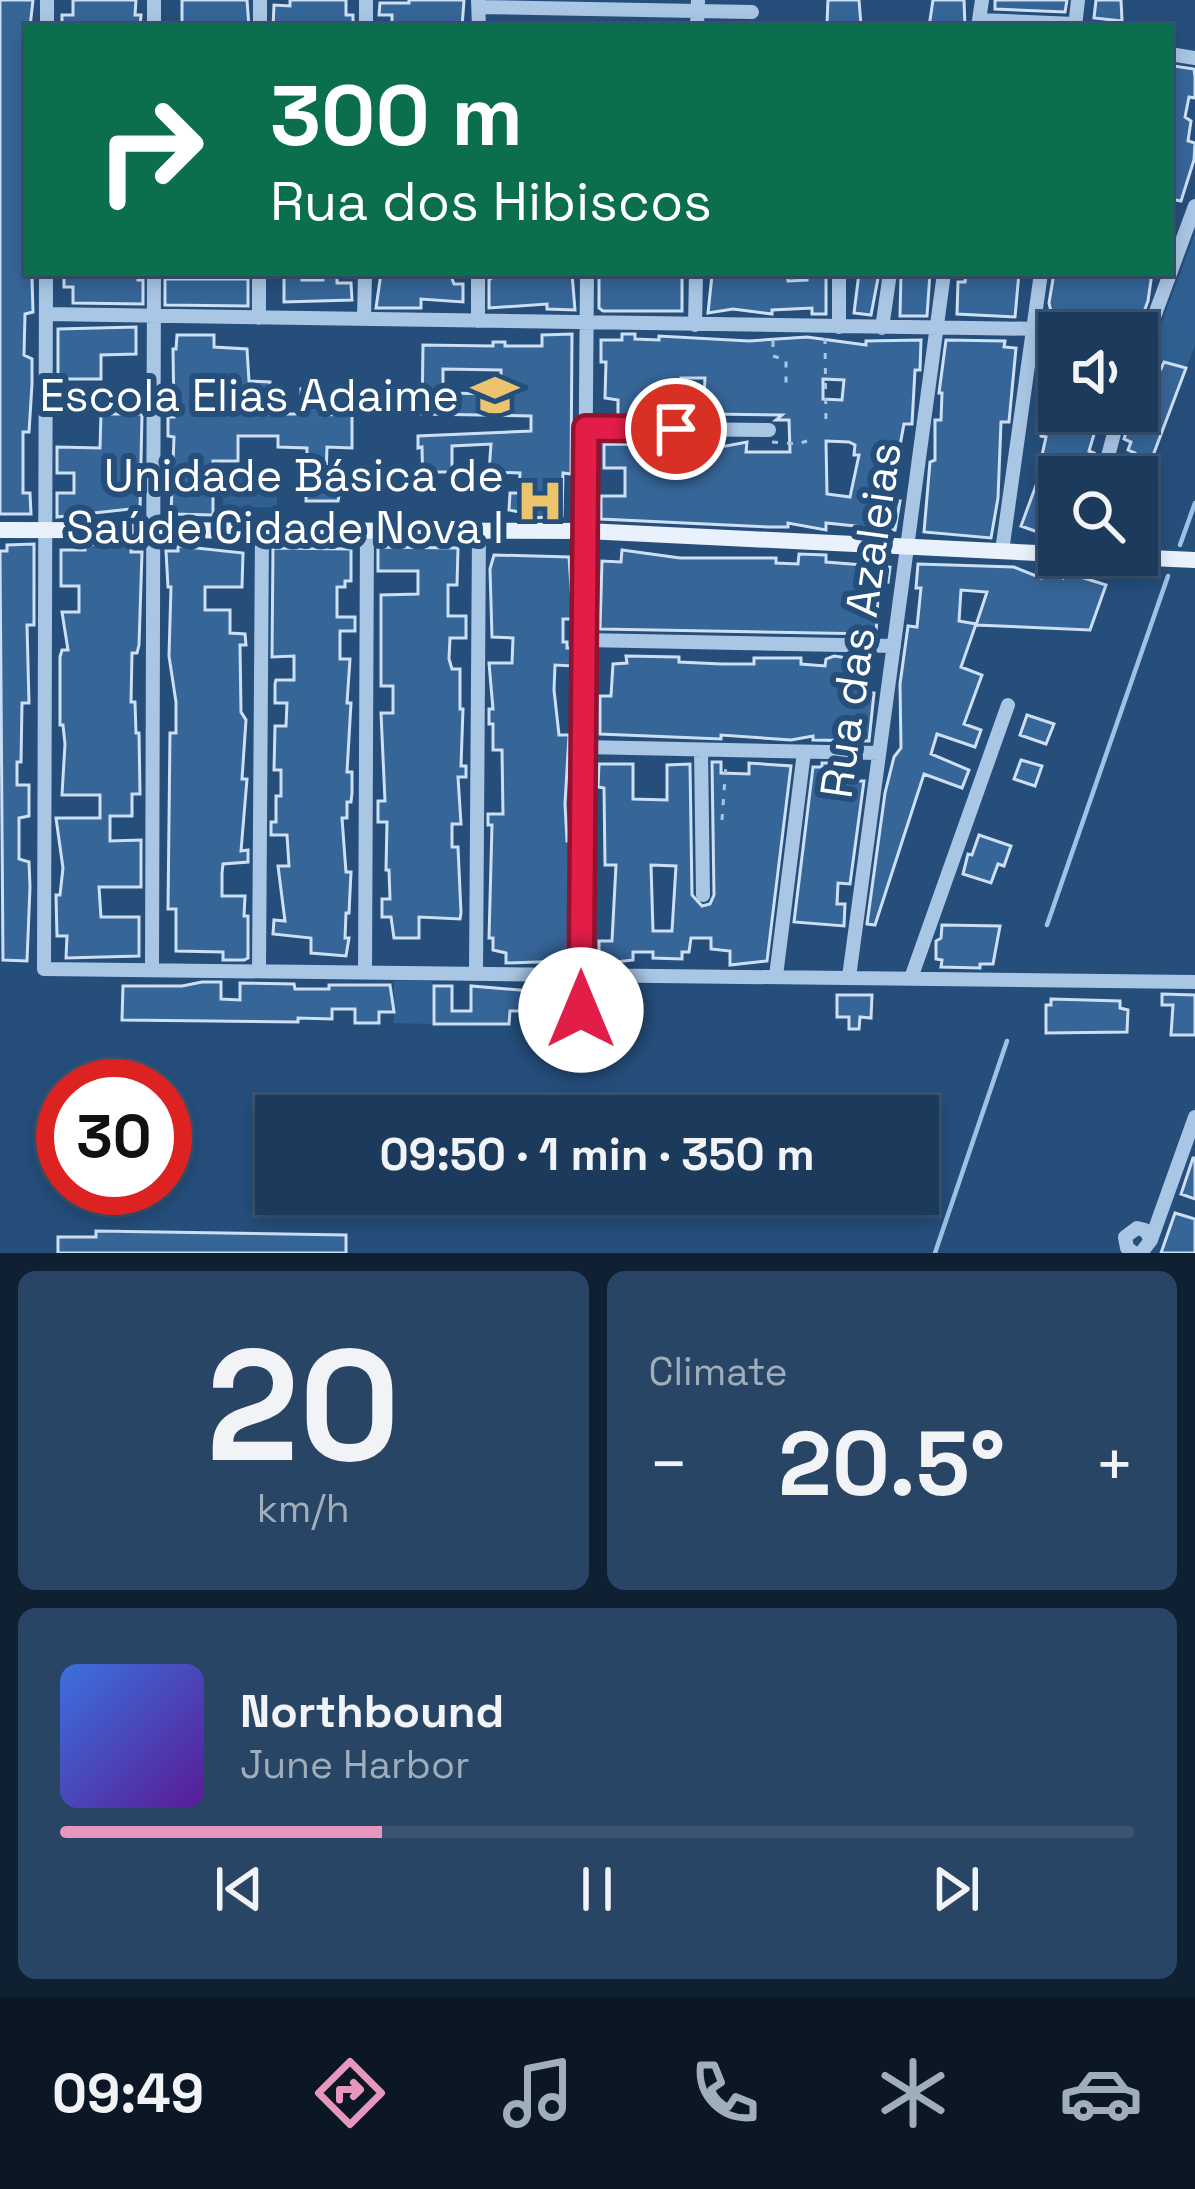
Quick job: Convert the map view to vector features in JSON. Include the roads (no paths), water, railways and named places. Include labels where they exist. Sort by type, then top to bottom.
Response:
[{"type":"main road","points":[[0,530],[586,531],[1038,553]]},
{"type":"main road","points":[[1158,558],[1195,560]]},
{"type":"street","points":[[982,0],[978,23],[1026,24]]},
{"type":"street","points":[[478,3],[752,12]]},
{"type":"street","points":[[1174,251],[1195,206]]},
{"type":"street","points":[[46,276],[44,969],[1195,982]]},
{"type":"street","points":[[152,970],[154,276]]},
{"type":"street","points":[[259,318],[260,276]]},
{"type":"street","points":[[364,320],[365,276]]},
{"type":"street","points":[[478,276],[478,321]]},
{"type":"street","points":[[581,1010],[587,276]]},
{"type":"street","points":[[695,276],[695,325]]},
{"type":"street","points":[[832,327],[839,276]]},
{"type":"street","points":[[882,328],[890,276]]},
{"type":"street","name":"Rua das Azaleias","points":[[849,977],[944,276]]},
{"type":"street","points":[[1002,551],[1041,276]]},
{"type":"street","points":[[1153,312],[1165,276]]},
{"type":"street","points":[[46,314],[1038,331]]},
{"type":"street","points":[[586,428],[767,430]]},
{"type":"street","points":[[259,971],[262,530]]},
{"type":"street","points":[[365,972],[367,531]]},
{"type":"street","points":[[476,974],[479,531]]},
{"type":"street","points":[[584,640],[894,646]]},
{"type":"street","points":[[911,978],[1008,705]]},
{"type":"street","points":[[583,747],[879,753]]},
{"type":"street","points":[[701,750],[703,895]]},
{"type":"street","points":[[776,976],[804,752]]},
{"type":"street","points":[[1109,1253],[1137,1246],[1166,1204],[1189,1157],[1195,1117]]},
{"type":"waterway","points":[[1180,545],[1195,503]]},
{"type":"waterway","points":[[1047,925],[1168,576]]},
{"type":"waterway","points":[[935,1253],[1007,1041]]},
{"type":"place","name":"Escola Elias Adaime","points":[[495,395]]},
{"type":"place","name":"Unidade Básica de Saúde Cidade Nova I","points":[[540,501]]}]
